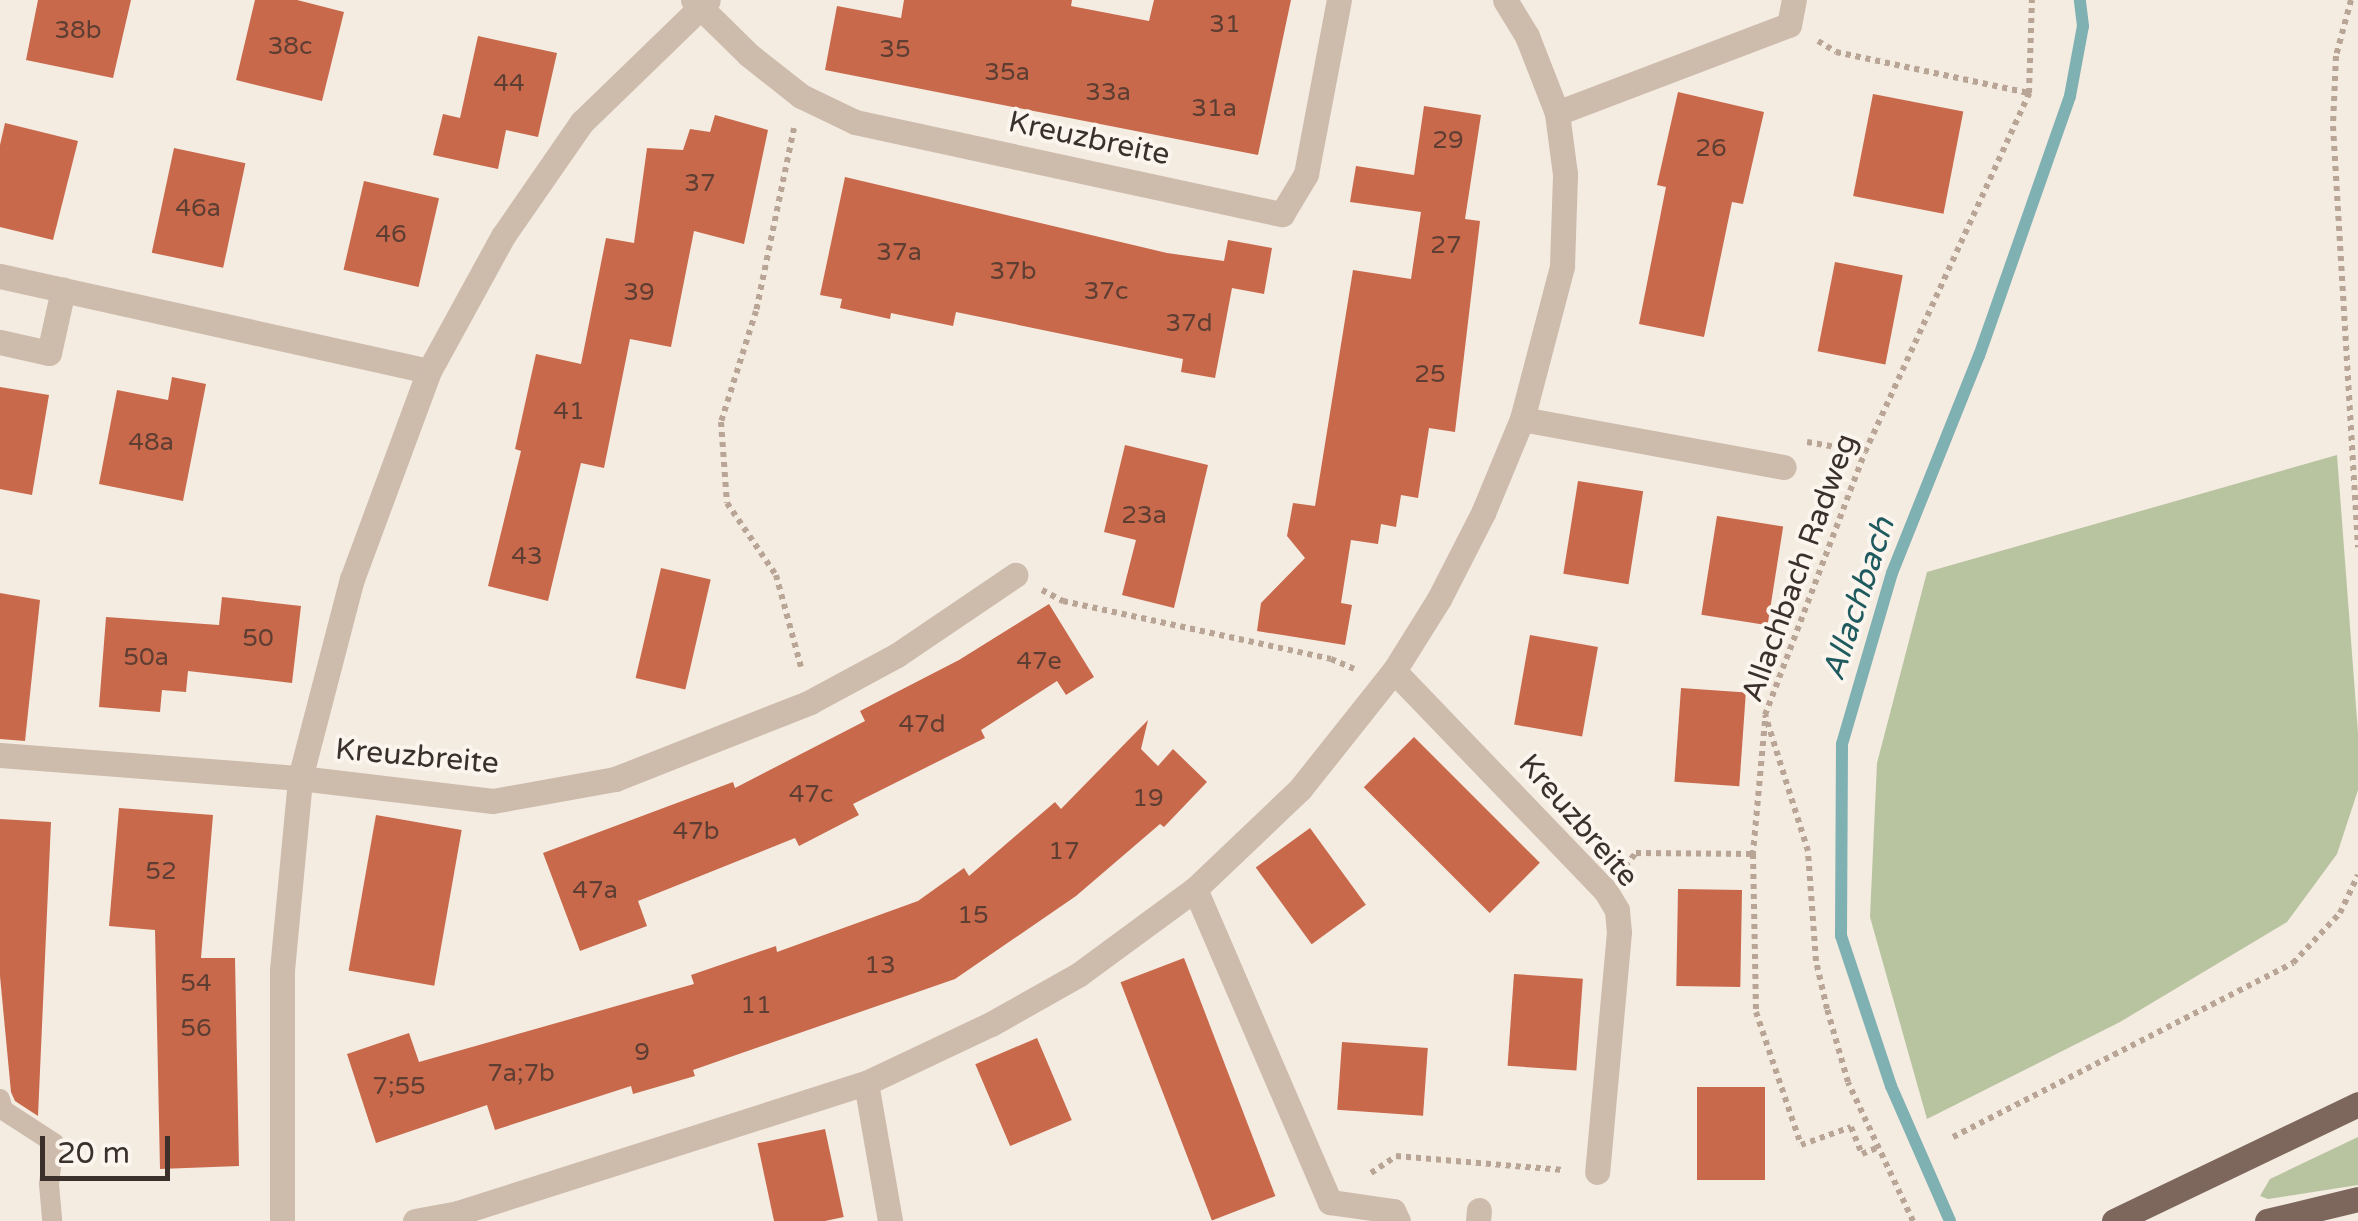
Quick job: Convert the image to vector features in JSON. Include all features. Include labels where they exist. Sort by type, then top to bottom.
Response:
[{"type":"main road","points":[[2329,1118],[2358,1086]]},
{"type":"main road","points":[[2114,1221],[2358,1104]]},
{"type":"main road","points":[[2267,1221],[2358,1199]]},
{"type":"street","name":"Kreuzbreite","points":[[282,1221],[282,970],[300,778],[352,579],[429,370],[503,236],[582,122],[699,2],[801,96],[855,122],[1282,214],[1306,174],[1340,0]]},
{"type":"street","points":[[416,1221],[458,1217],[866,1083],[991,1024],[1078,975],[1195,889],[1300,789],[1388,680],[1484,513],[1522,419],[1562,266],[1566,174],[1557,113],[1527,36],[1505,0]]},
{"type":"street","points":[[1557,113],[1791,13]]},
{"type":"street","points":[[0,276],[429,370]]},
{"type":"street","points":[[0,342],[48,353],[62,290]]},
{"type":"street","points":[[1522,419],[1784,467]]},
{"type":"street","name":"Kreuzbreite","points":[[0,755],[300,778],[493,801],[615,779],[810,702],[897,655],[1015,576]]},
{"type":"street","name":"Kreuzbreite","points":[[1388,680],[1604,890],[1617,910],[1619,932],[1597,1172]]},
{"type":"street","points":[[1195,889],[1330,1202],[1393,1211],[1398,1221]]},
{"type":"street","points":[[866,1083],[890,1221]]},
{"type":"lane","points":[[0,1099],[3,1110],[54,1143],[48,1184],[52,1221]]},
{"type":"path","name":"Allachbach Radweg","points":[[1913,1221],[1848,1082],[1816,961],[1808,851],[1765,715],[1865,452],[2030,93],[2032,0]]},
{"type":"path","points":[[2350,0],[2336,56],[2334,126],[2358,547]]},
{"type":"path","points":[[1791,13],[1836,52],[2030,93]]},
{"type":"path","points":[[801,96],[756,311],[721,422],[727,503],[776,576],[810,702]]},
{"type":"path","points":[[1784,467],[1798,440],[1865,452]]},
{"type":"path","points":[[1015,576],[1063,601],[1331,659],[1388,680]]},
{"type":"path","points":[[1765,715],[1753,854],[1756,1012],[1801,1145],[1851,1127],[1862,1154],[1876,1148]]},
{"type":"path","points":[[1604,890],[1636,853],[1753,854]]},
{"type":"path","points":[[1953,1137],[2293,963],[2340,912],[2358,874]]},
{"type":"path","points":[[1330,1202],[1396,1156],[1597,1172]]},
{"type":"green space","points":[[2337,455],[2358,733],[2358,790],[2337,854],[2287,922],[2120,1022],[1927,1119],[1870,917],[1877,763],[1927,572]]},
{"type":"green space","points":[[2358,1137],[2358,1185],[2268,1199],[2260,1196],[2270,1179]]},
{"type":"building","points":[[38,0],[131,0],[113,78],[26,60]]},
{"type":"building","points":[[255,0],[297,0],[344,12],[322,101],[236,80]]},
{"type":"building","points":[[904,0],[1072,0],[1071,6],[1149,21],[1154,0],[1291,0],[1258,155],[825,70],[837,6],[901,18]]},
{"type":"building","points":[[478,36],[557,53],[538,137],[506,130],[498,169],[433,155],[443,114],[460,118]]},
{"type":"building","points":[[1678,92],[1764,112],[1743,204],[1732,202],[1704,337],[1639,324],[1666,187],[1657,185]]},
{"type":"building","points":[[1873,94],[1963,112],[1943,214],[1853,196]]},
{"type":"building","points":[[1424,106],[1481,115],[1465,219],[1480,221],[1455,432],[1429,428],[1418,498],[1401,495],[1396,527],[1381,524],[1378,544],[1351,540],[1341,603],[1352,605],[1345,645],[1257,631],[1261,603],[1305,558],[1287,536],[1293,503],[1315,506],[1353,270],[1411,279],[1421,212],[1350,202],[1356,166],[1414,175]]},
{"type":"building","points":[[715,115],[768,130],[744,244],[694,231],[671,347],[630,339],[604,468],[581,463],[548,601],[488,586],[521,451],[515,449],[536,354],[581,364],[606,238],[634,243],[647,148],[683,150],[690,129],[710,132]]},
{"type":"building","points":[[5,123],[78,141],[53,240],[0,227],[0,145]]},
{"type":"building","points":[[174,148],[245,163],[223,268],[152,253]]},
{"type":"building","points":[[845,177],[1167,253],[1224,261],[1228,240],[1272,248],[1264,294],[1232,288],[1215,378],[1181,372],[1183,359],[956,312],[953,326],[891,313],[890,319],[840,308],[842,299],[820,295]]},
{"type":"building","points":[[364,181],[439,198],[419,287],[344,270]]},
{"type":"building","points":[[1835,262],[1903,275],[1885,364],[1818,351]]},
{"type":"building","points":[[172,377],[206,384],[183,501],[99,484],[117,390],[168,400]]},
{"type":"building","points":[[0,387],[49,395],[32,495],[0,489]]},
{"type":"building","points":[[1125,445],[1208,465],[1174,608],[1122,595],[1136,540],[1104,532]]},
{"type":"building","points":[[1578,481],[1643,491],[1628,584],[1563,574]]},
{"type":"building","points":[[1717,516],[1783,526],[1768,625],[1701,615]]},
{"type":"building","points":[[661,568],[711,579],[685,690],[636,678]]},
{"type":"building","points":[[0,593],[40,600],[25,741],[0,739]]},
{"type":"building","points":[[222,597],[301,606],[292,683],[188,671],[186,692],[162,690],[160,712],[99,707],[106,617],[219,625]]},
{"type":"building","points":[[1049,604],[1094,677],[1066,695],[1057,681],[981,730],[985,738],[853,804],[859,815],[799,846],[795,838],[638,901],[647,926],[580,951],[543,853],[733,782],[735,788],[865,721],[860,711],[959,660]]},
{"type":"building","points":[[1530,635],[1598,647],[1582,737],[1514,725]]},
{"type":"building","points":[[1681,688],[1746,693],[1739,786],[1674,782]]},
{"type":"building","points":[[1148,720],[1141,749],[1158,766],[1173,749],[1207,782],[1164,827],[1160,824],[1076,896],[955,979],[693,1070],[695,1076],[633,1094],[631,1086],[495,1130],[487,1105],[376,1143],[347,1054],[409,1033],[419,1062],[694,984],[691,975],[776,946],[777,952],[918,901],[964,868],[969,876],[1055,802],[1061,809]]},
{"type":"building","points":[[1414,737],[1540,863],[1490,913],[1364,787]]},
{"type":"building","points":[[119,808],[213,815],[201,958],[235,958],[239,1166],[160,1169],[155,930],[109,926]]},
{"type":"building","points":[[376,815],[462,830],[434,986],[349,971]]},
{"type":"building","points":[[0,819],[51,822],[38,1116],[15,1101],[11,1092],[0,976]]},
{"type":"building","points":[[1310,828],[1366,905],[1312,944],[1256,867]]},
{"type":"building","points":[[1678,889],[1742,890],[1740,987],[1676,986]]},
{"type":"building","points":[[1184,958],[1275,1196],[1212,1220],[1121,982]]},
{"type":"building","points":[[1514,974],[1583,979],[1576,1071],[1508,1066]]},
{"type":"building","points":[[1037,1038],[1072,1120],[1010,1146],[975,1064]]},
{"type":"building","points":[[1342,1042],[1428,1048],[1423,1116],[1337,1110]]},
{"type":"building","points":[[1697,1087],[1765,1087],[1765,1180],[1697,1180]]},
{"type":"building","points":[[825,1129],[844,1217],[774,1221],[758,1143]]},
{"type":"waterway","name":"Allachbach","points":[[1950,1221],[1891,1086],[1841,936],[1842,744],[1892,573],[1979,356],[2070,96],[2083,26],[2080,0]]}]
